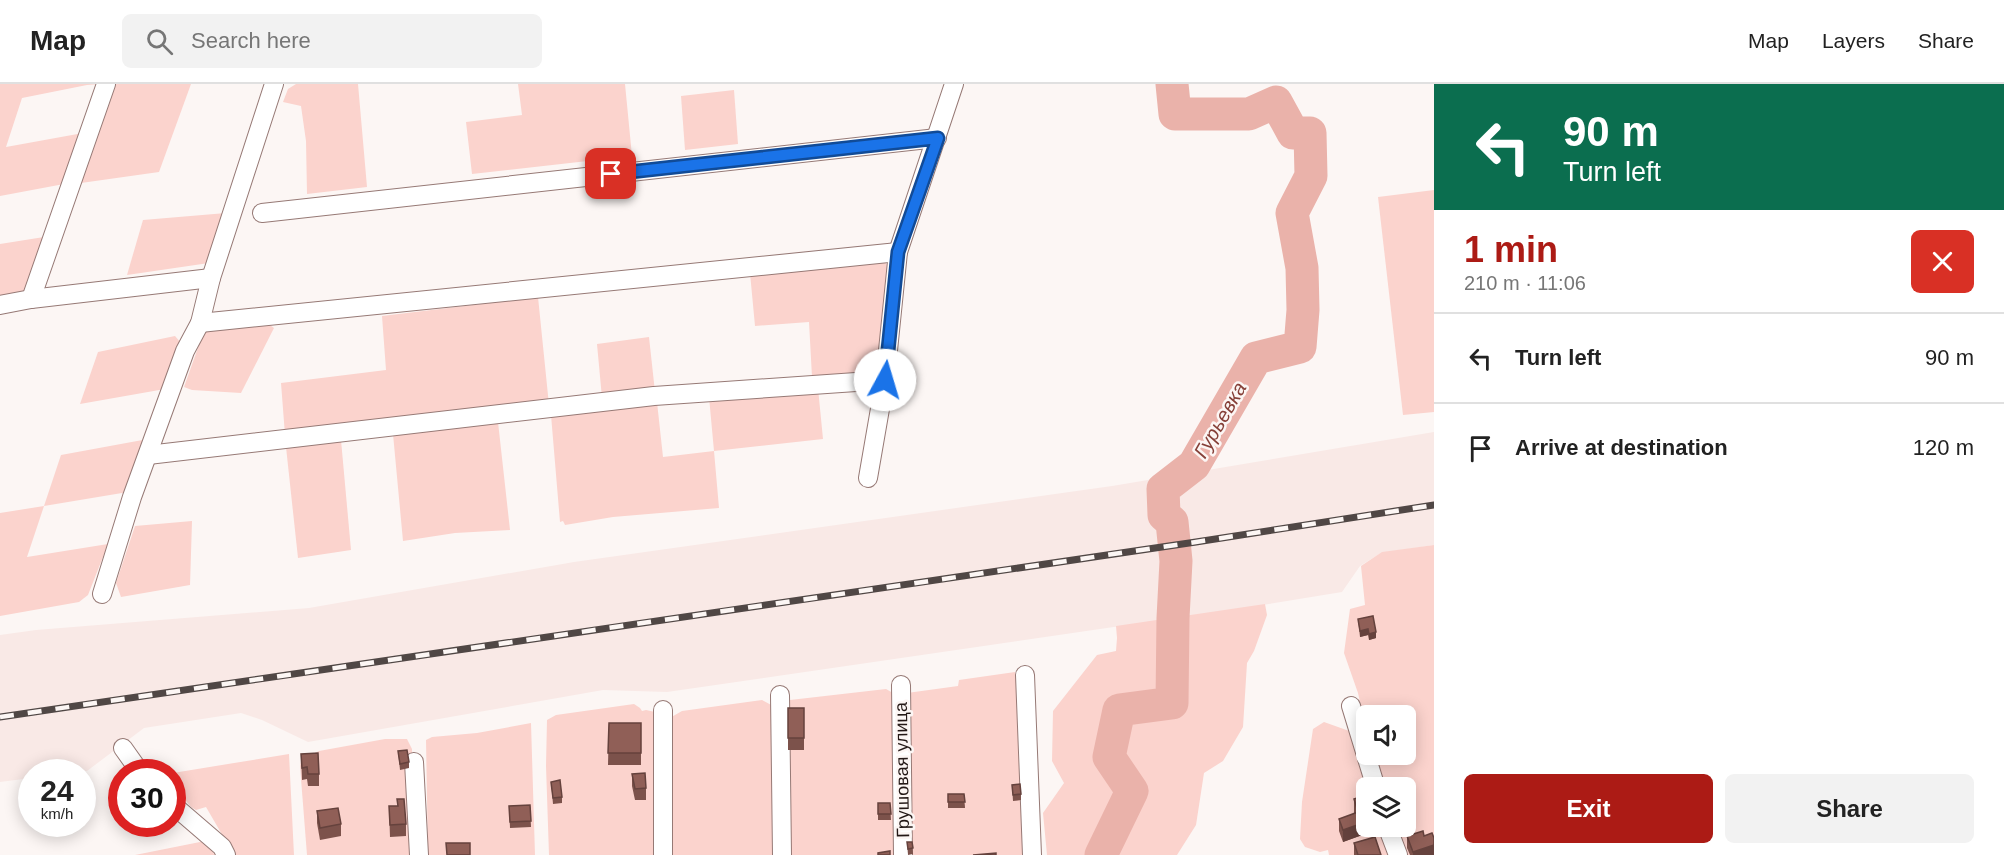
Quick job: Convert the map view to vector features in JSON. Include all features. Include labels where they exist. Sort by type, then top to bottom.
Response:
[{"type":"street","points":[[31,298],[106,84]]},
{"type":"street","points":[[102,594],[132,497],[185,351],[200,323],[211,278],[274,84]]},
{"type":"street","points":[[868,478],[885,380],[898,252],[938,138],[954,84]]},
{"type":"street","points":[[262,213],[938,138]]},
{"type":"street","points":[[200,323],[898,252]]},
{"type":"street","points":[[0,305],[31,298],[120,290],[211,278]]},
{"type":"street","points":[[148,455],[654,396],[885,380]]},
{"type":"street","points":[[1025,675],[1032,855]]},
{"type":"street","name":"Грушовая улица","points":[[901,686],[903,855]]},
{"type":"street","points":[[780,695],[782,855]]},
{"type":"street","points":[[1351,706],[1373,777]]},
{"type":"street","points":[[663,710],[663,855]]},
{"type":"street","points":[[123,748],[131,759]]},
{"type":"street","points":[[414,762],[418,855]]},
{"type":"street","points":[[186,816],[222,847],[226,855]]},
{"type":"street","points":[[1391,837],[1398,855]]},
{"type":"shaded area","points":[[0,84],[101,84],[22,98],[6,147],[83,133],[64,184],[0,196]]},
{"type":"shaded area","points":[[116,84],[191,84],[159,172],[81,183]]},
{"type":"shaded area","points":[[296,84],[358,84],[367,187],[307,194],[306,141],[301,106],[283,102],[288,89]]},
{"type":"shaded area","points":[[518,84],[625,84],[632,156],[472,174],[466,122],[522,115]]},
{"type":"shaded area","points":[[734,90],[738,144],[685,150],[681,96]]},
{"type":"shaded area","points":[[1434,190],[1434,412],[1403,415],[1378,197]]},
{"type":"shaded area","points":[[226,213],[209,263],[127,275],[143,220]]},
{"type":"shaded area","points":[[44,237],[27,290],[0,296],[0,244]]},
{"type":"shaded area","points":[[882,259],[890,268],[881,366],[877,371],[812,377],[809,322],[755,326],[750,273]]},
{"type":"shaded area","points":[[538,297],[549,405],[285,435],[281,383],[386,370],[382,316]]},
{"type":"shaded area","points":[[267,323],[274,328],[241,393],[192,390],[184,387],[204,331]]},
{"type":"shaded area","points":[[175,336],[181,343],[165,389],[80,404],[98,352]]},
{"type":"shaded area","points":[[649,337],[655,392],[602,398],[597,344]]},
{"type":"shaded area","points":[[818,388],[823,439],[714,451],[709,397]]},
{"type":"shaded area","points":[[657,402],[663,457],[714,451],[719,508],[613,517],[565,525],[563,521],[560,522],[551,415]]},
{"type":"shaded area","points":[[498,422],[510,530],[455,533],[403,541],[393,434]]},
{"type":"shaded area","points":[[1434,432],[1434,545],[1381,553],[1360,566],[1342,592],[667,692],[603,690],[308,742],[262,720],[241,713],[144,728],[96,764],[96,759],[18,759],[18,780],[0,782],[0,635],[36,630],[309,608],[574,562],[1112,486]]},
{"type":"shaded area","points":[[148,439],[128,492],[44,506],[61,455]]},
{"type":"shaded area","points":[[341,440],[351,550],[298,558],[286,447]]},
{"type":"shaded area","points":[[44,506],[27,557],[108,544],[88,595],[79,602],[0,616],[0,513]]},
{"type":"shaded area","points":[[192,521],[190,585],[121,597],[116,583],[135,526]]},
{"type":"shaded area","points":[[1434,545],[1434,855],[1405,855],[1399,837],[1416,837],[1416,777],[1380,777],[1376,765],[1416,765],[1416,705],[1361,705],[1344,653],[1350,609],[1365,605],[1361,566],[1382,552]]},
{"type":"shaded area","points":[[1265,604],[1267,615],[1254,651],[1247,663],[1243,727],[1223,761],[1204,773],[1196,825],[1177,855],[1047,855],[1043,813],[1064,783],[1052,761],[1053,711],[1097,655],[1116,651],[1116,626]]},
{"type":"shaded area","points":[[1015,672],[1021,705],[1031,855],[907,855],[907,693],[958,686],[959,680]]},
{"type":"shaded area","points":[[886,689],[893,693],[895,855],[786,855],[785,706],[790,700]]},
{"type":"shaded area","points":[[762,700],[773,706],[774,855],[667,855],[668,719],[682,711]]},
{"type":"shaded area","points":[[634,704],[642,711],[655,712],[654,855],[549,855],[547,720],[556,715]]},
{"type":"shaded area","points":[[1324,722],[1352,732],[1356,748],[1356,765],[1360,765],[1363,777],[1356,777],[1356,837],[1384,837],[1391,855],[1329,855],[1328,850],[1320,852],[1305,847],[1300,839],[1302,802],[1313,729]]},
{"type":"shaded area","points":[[531,723],[535,855],[428,855],[426,740],[432,737],[477,733]]},
{"type":"shaded area","points":[[385,739],[407,739],[412,749],[415,855],[307,855],[301,760],[319,751]]},
{"type":"shaded area","points":[[289,754],[294,855],[234,855],[206,807],[196,810],[186,801],[186,771]]},
{"type":"shaded area","points":[[205,841],[215,855],[135,855]]},
{"type":"building","points":[[1373,616],[1376,632],[1369,634],[1368,629],[1360,631],[1358,619]]},
{"type":"building","points":[[788,708],[804,708],[804,738],[788,738]]},
{"type":"building","points":[[609,723],[641,723],[641,753],[608,753]]},
{"type":"building","points":[[407,750],[409,762],[400,764],[398,751]]},
{"type":"building","points":[[318,753],[319,774],[308,774],[307,767],[302,768],[301,754]]},
{"type":"building","points":[[645,773],[646,788],[635,789],[632,774]]},
{"type":"building","points":[[560,780],[562,797],[553,798],[551,782]]},
{"type":"building","points":[[1020,784],[1021,794],[1013,795],[1012,785]]},
{"type":"building","points":[[948,794],[964,794],[965,802],[948,802]]},
{"type":"building","points":[[397,799],[404,799],[406,824],[390,825],[389,806],[398,806]]},
{"type":"building","points":[[878,803],[890,803],[891,814],[878,814]]},
{"type":"building","points":[[530,805],[531,821],[510,822],[509,806]]},
{"type":"building","points":[[338,808],[341,824],[320,828],[317,811]]},
{"type":"building","points":[[1356,813],[1356,825],[1343,830],[1339,819]]},
{"type":"building","points":[[1423,831],[1424,836],[1432,833],[1434,845],[1413,852],[1407,837],[1416,837],[1416,833]]},
{"type":"building","points":[[1375,837],[1381,855],[1358,855],[1354,843]]},
{"type":"building","points":[[907,842],[912,842],[913,848],[908,849]]},
{"type":"building","points":[[446,843],[470,843],[470,855],[447,855]]},
{"type":"building","points":[[890,851],[890,855],[878,855],[878,853]]},
{"type":"building","points":[[996,853],[996,855],[973,855]]},
{"type":"waterway","name":"Гурьевка","points":[[1101,855],[1132,791],[1109,757],[1119,710],[1172,703],[1176,561],[1172,522],[1164,515],[1163,489],[1194,465],[1256,358],[1300,347],[1303,310],[1302,268],[1292,213],[1311,176],[1310,133],[1293,133],[1276,102],[1249,114],[1175,114],[1172,84]]},
{"type":"railway","points":[[0,717],[1434,505]]},
{"type":"route","points":[[611,174],[938,138],[898,252],[885,380]]}]
